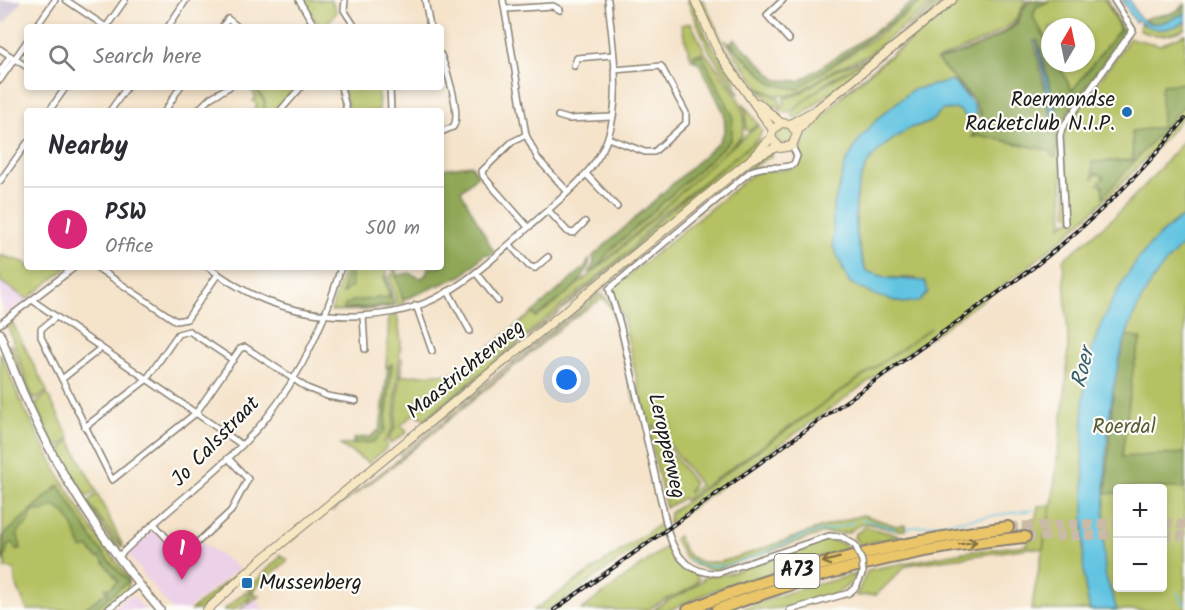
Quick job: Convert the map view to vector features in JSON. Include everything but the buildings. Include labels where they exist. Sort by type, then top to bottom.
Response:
[{"type":"highway","name":"A73","points":[[688,610],[759,583],[852,555],[936,537],[1008,527]]},
{"type":"highway","name":"A73","points":[[717,610],[789,584],[887,558],[981,541],[1025,537]]},
{"type":"main road","points":[[695,0],[714,45],[752,98],[777,147],[792,146],[797,134],[817,109]]},
{"type":"main road","points":[[752,98],[781,123],[790,124],[817,109],[952,0]]},
{"type":"main road","points":[[772,134],[781,123]]},
{"type":"main road","points":[[790,124],[797,134]]},
{"type":"main road","name":"Maastrichterweg","points":[[207,610],[260,561],[750,160],[772,134]]},
{"type":"main road","name":"Maastrichterweg","points":[[750,160],[777,147]]},
{"type":"street","points":[[38,24],[55,0]]},
{"type":"street","points":[[66,0],[102,24]]},
{"type":"street","points":[[108,24],[125,0]]},
{"type":"street","points":[[170,24],[186,0]]},
{"type":"street","points":[[299,0],[313,24]]},
{"type":"street","points":[[345,0],[344,10],[353,24]]},
{"type":"street","points":[[425,0],[429,24]]},
{"type":"street","points":[[503,0],[526,135],[538,159],[568,192]]},
{"type":"street","points":[[212,270],[266,300],[292,309],[363,316],[417,305],[448,291],[476,273],[568,192],[585,174],[608,138],[615,93],[608,0],[614,0]]},
{"type":"street","points":[[783,0],[767,15],[789,40]]},
{"type":"street","points":[[1065,224],[1060,136],[1062,128],[1133,30],[1114,0]]},
{"type":"street","points":[[506,9],[553,6],[560,10]]},
{"type":"street","points":[[0,72],[24,43]]},
{"type":"street","points":[[0,49],[24,65]]},
{"type":"street","points":[[574,66],[578,58],[613,55]]},
{"type":"street","points":[[0,80],[12,57]]},
{"type":"street","points":[[444,64],[450,81],[456,123],[444,131]]},
{"type":"street","points":[[608,138],[645,152],[654,152],[686,123],[686,113],[661,66],[614,70]]},
{"type":"street","points":[[51,108],[62,90]]},
{"type":"street","points":[[112,108],[125,90]]},
{"type":"street","points":[[167,108],[178,90]]},
{"type":"street","points":[[200,108],[223,90]]},
{"type":"street","points":[[283,108],[298,90]]},
{"type":"street","points":[[342,90],[346,108]]},
{"type":"street","points":[[390,90],[391,108]]},
{"type":"street","points":[[558,116],[568,119],[612,117]]},
{"type":"street","points":[[526,135],[512,142],[482,171],[483,176],[528,227]]},
{"type":"street","name":"Leropperweg","points":[[790,610],[849,593],[856,587],[863,572],[862,561],[855,545],[842,537],[829,536],[718,573],[699,571],[684,562],[670,537],[620,324],[609,289],[751,171],[764,166],[785,167],[795,164],[798,156],[792,146]]},
{"type":"street","points":[[0,181],[24,147]]},
{"type":"street","points":[[585,174],[617,207]]},
{"type":"street","points":[[548,210],[568,232],[574,233],[585,222]]},
{"type":"street","points":[[510,244],[529,266],[535,268]]},
{"type":"street","points":[[535,268],[548,257]]},
{"type":"street","points":[[535,268],[537,276]]},
{"type":"street","points":[[0,324],[71,270]]},
{"type":"street","points":[[100,270],[176,321],[188,319],[218,274]]},
{"type":"street","name":"Jo Calsstraat","points":[[118,557],[242,445],[265,420],[293,379],[326,314],[340,270]]},
{"type":"street","points":[[476,273],[498,301]]},
{"type":"street","points":[[448,291],[470,331]]},
{"type":"street","points":[[32,300],[242,445]]},
{"type":"street","points":[[417,305],[432,351]]},
{"type":"street","points":[[363,316],[365,349]]},
{"type":"street","points":[[56,317],[40,332],[112,480],[196,413],[240,349],[248,348],[316,392],[356,401]]},
{"type":"street","points":[[85,427],[146,380],[178,334],[189,332],[232,360]]},
{"type":"street","points":[[0,333],[2,346],[32,418],[54,460],[80,504],[160,610]]},
{"type":"street","points":[[63,379],[101,348]]},
{"type":"street","points":[[155,525],[179,552],[187,552],[231,511],[248,479],[228,458]]},
{"type":"street","points":[[107,610],[139,585]]},
{"type":"shaded area","points":[[0,0],[22,0],[5,23],[0,19]]},
{"type":"shaded area","points":[[0,281],[27,299],[8,315],[0,301]]},
{"type":"shaded area","points":[[154,530],[180,556],[186,556],[201,542],[239,568],[186,610],[172,610],[127,553]]},
{"type":"shaded area","points":[[132,596],[146,610],[111,610],[127,597]]},
{"type":"shaded area","points":[[256,598],[264,610],[240,610]]},
{"type":"green space","points":[[303,0],[331,0],[337,12],[327,24],[317,24]]},
{"type":"green space","points":[[687,0],[692,0],[707,37],[735,81],[739,95],[710,52]]},
{"type":"green space","points":[[698,0],[703,0],[726,49],[757,91],[747,85],[730,65]]},
{"type":"green space","points":[[915,0],[924,0],[798,89],[772,84],[730,43],[735,39],[777,80],[800,81],[884,25]]},
{"type":"green space","points":[[924,0],[937,0],[868,55],[835,69],[800,92],[787,96],[774,95],[759,88],[725,40],[772,84],[797,89],[875,38]]},
{"type":"green space","points":[[940,0],[947,0],[886,47]]},
{"type":"green space","points":[[960,0],[840,96],[852,86]]},
{"type":"green space","points":[[963,0],[1027,0],[1015,21],[1003,29],[937,60],[969,97],[952,81],[912,90],[846,162],[833,209],[843,271],[850,283],[920,301],[928,292],[915,278],[888,278],[866,271],[859,245],[856,203],[862,176],[876,153],[910,128],[928,123],[942,110],[958,109],[975,115],[974,104],[981,117],[972,136],[983,136],[1051,151],[1051,155],[1056,157],[1057,127],[1052,122],[1047,98],[1054,123],[1059,123],[1052,96],[1061,122],[1126,27],[1128,34],[1061,129],[1063,223],[1059,226],[1074,218],[1067,213],[1064,131],[1130,38],[1160,45],[1185,34],[1185,114],[1149,156],[1110,195],[1027,268],[669,524],[670,513],[931,328],[685,500],[683,498],[666,508],[623,318],[612,289],[753,174],[790,169],[800,162],[800,151],[811,131],[827,112],[873,70]],"holes":[[[655,425],[700,485],[688,493],[694,483],[653,427]]]},
{"type":"green space","points":[[1032,0],[1016,23],[997,37],[977,47],[956,55],[937,60],[955,55],[997,36],[1016,22],[1025,5]]},
{"type":"green space","points":[[1032,0],[1049,2],[1036,7],[1033,17],[1041,31],[1041,52],[1038,41],[1034,41],[1052,122],[1058,127],[1056,157],[1051,156],[1051,151],[983,136],[972,137],[980,121],[979,109],[969,94],[937,60],[967,51],[1003,34],[1017,23]]},
{"type":"green space","points":[[1049,0],[1106,0],[1120,29],[1095,61],[1095,18],[1041,18],[1041,29],[1036,26],[1033,17],[1036,7]]},
{"type":"green space","points":[[1106,0],[1108,0],[1124,33],[1060,123],[1046,72],[1062,72],[1072,91],[1087,72],[1095,72],[1095,61],[1120,29]]},
{"type":"green space","points":[[1185,4],[1185,13],[1169,21],[1154,23],[1143,20],[1175,12]]},
{"type":"green space","points":[[1185,22],[1185,29],[1167,35],[1150,34],[1139,30],[1140,24],[1160,29]]},
{"type":"green space","points":[[691,23],[705,52],[690,56],[681,25]]},
{"type":"green space","points":[[883,47],[868,59],[828,81],[789,113],[779,111],[784,104],[784,98],[799,94],[836,70],[865,59]]},
{"type":"green space","points":[[880,53],[797,119],[792,116],[806,99],[818,90]]},
{"type":"green space","points":[[706,54],[740,103],[744,114],[741,137],[594,271],[609,252],[731,140],[733,116],[702,55]]},
{"type":"green space","points":[[702,55],[733,116],[731,140],[609,252],[592,273],[589,272],[594,263],[593,256],[718,143],[725,130],[724,113],[699,63],[691,59]]},
{"type":"green space","points":[[1062,72],[1087,72],[1072,91]]},
{"type":"green space","points":[[1185,83],[1185,104],[1103,197],[1103,186],[1098,184],[1104,177],[1096,173],[1093,178],[1092,162],[1133,160],[1132,131],[1162,127],[1161,89],[1163,85]]},
{"type":"green space","points":[[758,89],[779,98],[781,105],[776,109]]},
{"type":"green space","points":[[251,90],[256,90],[264,101],[264,108],[255,108],[257,104],[253,101],[256,97]]},
{"type":"green space","points":[[257,90],[294,90],[280,108],[265,108],[265,101]]},
{"type":"green space","points":[[344,90],[378,90],[379,108],[348,108]]},
{"type":"green space","points":[[743,103],[758,124],[749,131],[746,130],[746,113]]},
{"type":"green space","points":[[759,125],[762,131],[759,138],[659,217],[631,249],[424,419],[415,413],[401,425],[407,432],[390,444],[388,440],[395,428],[402,357],[402,376],[457,373],[532,313],[536,317],[612,257],[714,161]]},
{"type":"green space","points":[[781,128],[787,128],[792,136],[790,142],[781,144],[776,139],[776,133]]},
{"type":"green space","name":"Roerdal","points":[[1185,139],[1185,610],[1031,610],[1043,549],[1029,548],[907,565],[876,595],[856,596],[868,570],[964,552],[1027,545],[1025,522],[1035,520],[1038,506],[1052,505],[1067,375],[1068,338],[1063,260],[1112,219]]},
{"type":"green space","points":[[762,140],[763,143],[740,164],[425,420],[637,245],[661,218],[751,145]]},
{"type":"green space","points":[[767,152],[771,156],[747,171],[399,455]]},
{"type":"green space","points":[[471,165],[478,175],[461,191],[494,252],[490,255],[485,254],[463,275],[403,300],[396,276],[409,273],[421,278],[426,275],[427,270],[444,270],[444,169]]},
{"type":"green space","points":[[0,255],[24,262],[24,270],[64,270],[27,299],[0,281]]},
{"type":"green space","points":[[590,258],[588,267],[577,284],[536,317],[532,313],[585,267]]},
{"type":"green space","points":[[344,270],[386,270],[387,276],[384,277],[390,297],[353,301],[346,310],[395,306],[370,310],[331,311]]},
{"type":"green space","points":[[346,270],[350,270],[352,286],[342,294]]},
{"type":"green space","points":[[396,270],[404,304],[397,305],[390,277]]},
{"type":"green space","points":[[387,276],[394,305],[344,309],[345,305],[353,301],[390,297],[384,277]]},
{"type":"green space","points":[[603,294],[612,304],[616,317],[635,404],[612,309],[603,298],[569,321],[390,468],[331,512],[598,296]]},
{"type":"green space","points":[[397,314],[401,341],[393,428],[385,441],[387,447],[369,463],[340,445],[372,442],[385,430],[392,365],[386,368],[389,316]]},
{"type":"green space","points":[[11,320],[47,391],[37,399],[33,398],[7,324]]},
{"type":"green space","points":[[1126,335],[1141,339],[1133,370],[1122,457],[1185,453],[1185,488],[1167,488],[1167,484],[1113,484],[1113,493],[1106,494],[1114,378]]},
{"type":"green space","points":[[8,345],[11,345],[32,399],[57,451],[86,500],[119,548],[114,546],[97,523],[53,450]]},
{"type":"green space","points":[[0,352],[23,406],[60,477],[96,535],[129,578],[128,590],[100,610],[27,610],[16,584],[14,569],[4,568],[6,563],[1,558],[3,527]]},
{"type":"green space","points":[[392,364],[384,432],[373,442],[352,444],[355,438],[370,437],[380,429],[388,367]]},
{"type":"green space","points":[[47,393],[70,438],[59,447],[55,446],[36,404]]},
{"type":"green space","points":[[70,440],[96,491],[87,497],[59,452]]},
{"type":"green space","points":[[59,485],[99,548],[129,581],[93,610],[83,610],[106,592],[109,595],[105,587],[109,589],[118,581],[100,557],[97,558],[88,547],[82,549],[72,524],[59,509],[53,506],[43,512],[38,510],[32,513],[27,524],[17,532],[21,548],[16,550],[13,543],[8,545],[4,561],[3,559],[4,535]]},
{"type":"green space","points":[[97,493],[123,546],[122,547],[88,502]]},
{"type":"green space","points":[[863,515],[896,526],[905,525],[905,530],[869,524],[856,527],[848,533],[823,533],[714,570],[695,565],[685,558],[674,539],[678,536],[688,555],[698,561],[720,562]]},
{"type":"green space","points":[[663,522],[664,529],[549,610],[534,610]]},
{"type":"green space","points":[[866,527],[901,536],[860,545],[854,538],[855,534]]},
{"type":"green space","points":[[825,540],[842,543],[849,548],[715,590],[670,610],[654,610],[694,588],[706,576],[728,574]]},
{"type":"green space","points":[[669,545],[676,558],[699,579],[695,585],[649,610],[581,610]]},
{"type":"green space","points":[[279,554],[288,560],[252,591],[259,596],[255,599],[248,589],[281,556]]},
{"type":"green space","points":[[241,570],[241,573],[200,610],[191,610]]},
{"type":"green space","points":[[857,574],[836,594],[821,600],[787,607],[739,610],[793,591]]},
{"type":"green space","points":[[246,591],[253,601],[240,610],[248,603],[248,599],[234,610],[224,610]]},
{"type":"water","points":[[1122,0],[1130,0],[1140,18],[1146,22],[1159,23],[1185,13],[1185,22],[1165,29],[1148,27],[1137,20],[1135,22]]},
{"type":"water","points":[[1043,72],[1045,72],[1058,126],[1054,123]]},
{"type":"water","points":[[952,81],[974,104],[976,116],[969,120],[958,109],[942,110],[928,123],[910,128],[881,149],[868,163],[862,176],[855,217],[856,231],[866,271],[887,278],[925,281],[928,292],[920,301],[903,303],[877,296],[850,283],[833,246],[833,209],[846,162],[859,140],[878,118],[912,90]]},
{"type":"water","points":[[1185,215],[1185,243],[1157,273],[1137,308],[1123,346],[1108,428],[1104,551],[1105,574],[1117,610],[1090,610],[1083,556],[1083,419],[1084,392],[1094,343],[1116,293],[1131,270],[1148,248]]},
{"type":"waterway","points":[[907,528],[1033,510]]},
{"type":"waterway","points":[[861,519],[896,529]]},
{"type":"waterway","points":[[688,559],[700,565],[730,564],[746,560],[804,536],[854,522]]},
{"type":"waterway","points":[[1177,593],[1185,605]]},
{"type":"tunnel","points":[[1008,527],[1113,523]]},
{"type":"tunnel","points":[[1167,523],[1185,525]]},
{"type":"tunnel","points":[[1025,537],[1113,534]]},
{"type":"tunnel","points":[[1167,535],[1185,536]]},
{"type":"railway","points":[[554,610],[1034,267],[1114,198],[1151,160],[1185,119]]},
{"type":"place","name":"Roermondse Racketclub N.I.P.","points":[[1127,112]]},
{"type":"place","name":"PSW","points":[[182,580]]},
{"type":"place","name":"Mussenberg","points":[[247,583]]},
{"type":"water label","name":"Roer","points":[[1084,368]]}]
